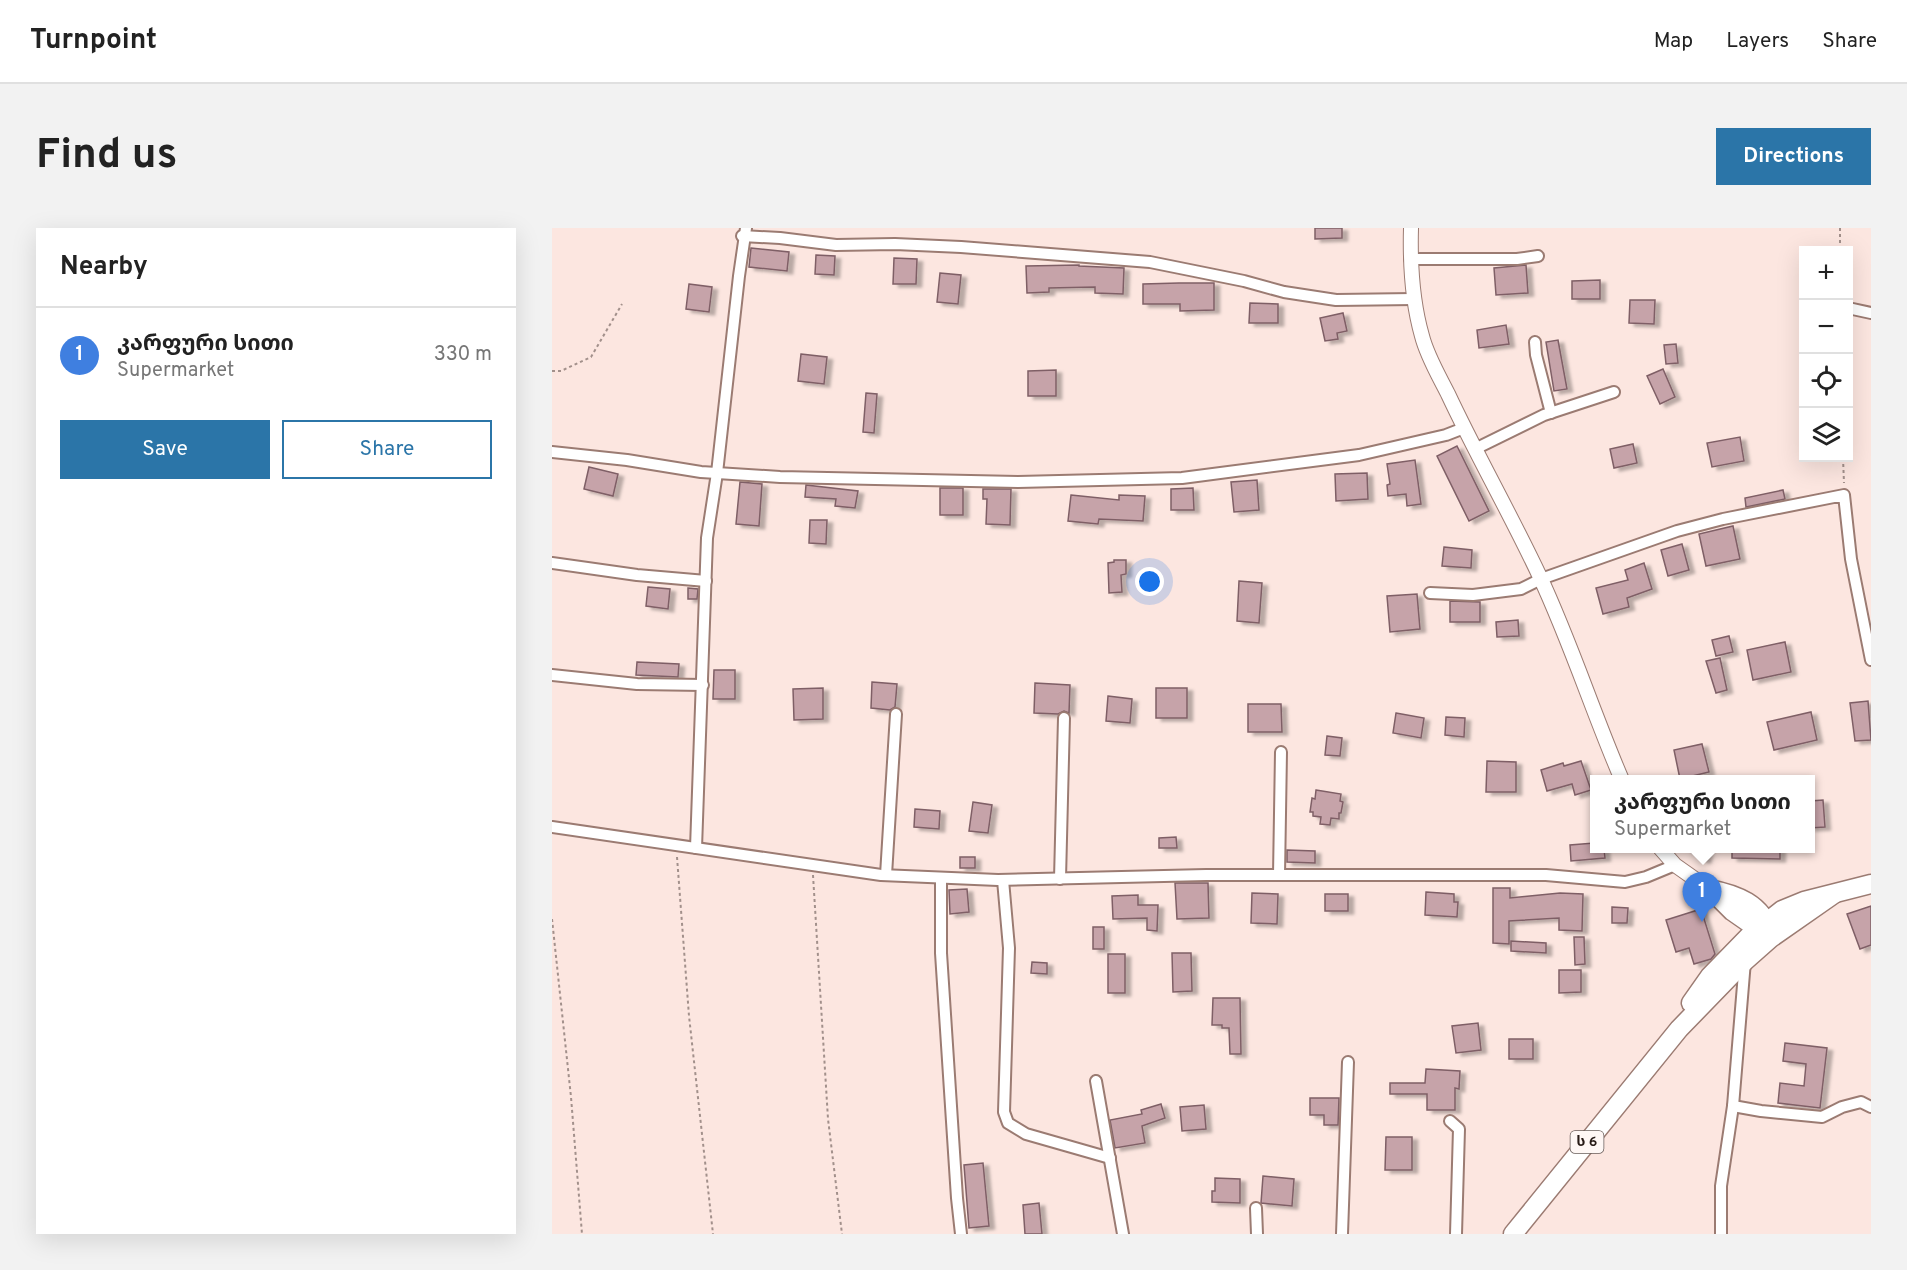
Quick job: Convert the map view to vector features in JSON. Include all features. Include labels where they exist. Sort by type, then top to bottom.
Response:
[{"type":"highway","name":"ს 6","points":[[1662,1050],[1675,1025],[1710,976],[1788,907],[1871,884]]},
{"type":"highway","points":[[1709,889],[1731,893],[1753,905],[1788,907]]},
{"type":"highway","points":[[1709,889],[1732,911],[1765,929]]},
{"type":"highway","name":"ს 6","points":[[1513,1234],[1679,1029],[1745,961],[1765,929],[1834,894]]},
{"type":"highway","points":[[1753,905],[1765,929]]},
{"type":"street","points":[[1411,228],[1410,259],[1414,299],[1422,338],[1464,428],[1541,579],[1574,656],[1620,775]]},
{"type":"street","points":[[696,848],[707,538],[717,473],[744,233],[836,245],[895,244],[961,247],[1150,262],[1244,281],[1284,292],[1336,300],[1414,299]]},
{"type":"street","points":[[1410,259],[1518,259],[1538,256]]},
{"type":"street","points":[[1853,309],[1871,313]]},
{"type":"street","points":[[1534,342],[1551,413]]},
{"type":"street","points":[[1475,449],[1551,413],[1614,392]]},
{"type":"street","points":[[552,452],[717,473],[780,477],[1018,482],[1182,478],[1359,455],[1446,435],[1464,428]]},
{"type":"street","points":[[1430,593],[1473,595],[1521,589],[1541,579],[1677,531],[1723,519],[1844,495],[1851,559],[1871,660]]},
{"type":"street","points":[[552,563],[638,575],[706,581]]},
{"type":"street","points":[[552,675],[637,684],[703,685]]},
{"type":"street","points":[[886,875],[896,714]]},
{"type":"street","points":[[1060,879],[1064,718]]},
{"type":"street","points":[[1279,875],[1281,752]]},
{"type":"street","points":[[552,827],[886,875],[941,878],[1003,880],[1279,875],[1546,875],[1625,882],[1675,866]]},
{"type":"street","points":[[1664,853],[1675,866],[1709,889]]},
{"type":"street","points":[[941,878],[941,953],[961,1234]]},
{"type":"street","points":[[1003,880],[1009,948],[1004,1112],[1008,1123],[1026,1134],[1110,1158]]},
{"type":"street","points":[[1721,1234],[1721,1186],[1733,1106],[1745,961]]},
{"type":"street","points":[[1342,1234],[1348,1062]]},
{"type":"street","points":[[1096,1081],[1124,1234]]},
{"type":"street","points":[[1733,1106],[1822,1117],[1842,1107],[1861,1102],[1871,1107]]},
{"type":"street","points":[[1450,1121],[1460,1130],[1456,1234]]},
{"type":"street","points":[[1256,1208],[1257,1234]]},
{"type":"path","points":[[1840,228],[1840,246]]},
{"type":"path","points":[[552,371],[561,371],[591,357],[622,304]]},
{"type":"path","points":[[1844,462],[1844,495]]},
{"type":"path","points":[[676,846],[689,1016],[713,1234]]},
{"type":"path","points":[[812,865],[828,1119],[842,1234]]},
{"type":"path","points":[[552,920],[571,1097],[582,1234]]},
{"type":"building","points":[[1315,228],[1342,228],[1342,238],[1315,239]]},
{"type":"building","points":[[751,248],[789,252],[787,271],[749,267]]},
{"type":"building","points":[[816,255],[835,256],[834,275],[815,274]]},
{"type":"building","points":[[894,258],[917,259],[916,284],[893,284]]},
{"type":"building","points":[[1079,265],[1124,268],[1123,294],[1095,293],[1095,287],[1049,288],[1049,292],[1027,293],[1026,266]]},
{"type":"building","points":[[1526,265],[1528,293],[1496,295],[1494,268]]},
{"type":"building","points":[[940,273],[961,275],[958,304],[937,302]]},
{"type":"building","points":[[1600,280],[1600,299],[1572,299],[1572,281]]},
{"type":"building","points":[[1214,283],[1214,310],[1180,311],[1180,304],[1143,304],[1143,284]]},
{"type":"building","points":[[689,284],[712,287],[709,312],[686,309]]},
{"type":"building","points":[[1630,300],[1655,300],[1654,324],[1629,323]]},
{"type":"building","points":[[1250,303],[1278,304],[1278,323],[1249,323]]},
{"type":"building","points":[[1343,313],[1347,331],[1337,333],[1338,339],[1325,341],[1320,318]]},
{"type":"building","points":[[1506,325],[1509,344],[1479,348],[1477,330]]},
{"type":"building","points":[[1558,340],[1567,389],[1554,391],[1546,342]]},
{"type":"building","points":[[1676,344],[1678,363],[1666,364],[1664,345]]},
{"type":"building","points":[[801,354],[827,357],[824,384],[798,381]]},
{"type":"building","points":[[1663,369],[1675,397],[1660,404],[1647,376]]},
{"type":"building","points":[[1056,370],[1056,396],[1028,396],[1028,371]]},
{"type":"building","points":[[866,393],[877,394],[874,433],[863,432]]},
{"type":"building","points":[[1740,437],[1744,461],[1712,467],[1707,443]]},
{"type":"building","points":[[1633,444],[1637,463],[1614,468],[1610,449]]},
{"type":"building","points":[[1457,446],[1489,511],[1469,521],[1437,456]]},
{"type":"building","points":[[1415,460],[1421,504],[1407,506],[1406,494],[1388,496],[1387,485],[1390,484],[1387,464]]},
{"type":"building","points":[[589,467],[618,474],[613,496],[584,489]]},
{"type":"building","points":[[1367,473],[1368,499],[1336,501],[1335,474]]},
{"type":"building","points":[[1257,480],[1259,510],[1234,512],[1231,482]]},
{"type":"building","points":[[740,482],[762,484],[759,526],[736,524]]},
{"type":"building","points":[[806,485],[858,491],[855,508],[835,506],[836,499],[805,497]]},
{"type":"building","points":[[940,488],[963,488],[963,515],[940,515]]},
{"type":"building","points":[[1193,488],[1194,510],[1171,510],[1171,489]]},
{"type":"building","points":[[983,489],[1011,489],[1010,525],[986,524],[987,499],[983,499]]},
{"type":"building","points":[[1783,490],[1785,499],[1746,507],[1745,498]]},
{"type":"building","points":[[1071,495],[1119,500],[1119,495],[1145,496],[1143,521],[1099,519],[1098,524],[1068,521]]},
{"type":"building","points":[[810,520],[827,520],[826,544],[809,543]]},
{"type":"building","points":[[1733,526],[1740,559],[1706,566],[1699,534]]},
{"type":"building","points":[[1682,544],[1689,570],[1668,576],[1661,550]]},
{"type":"building","points":[[1444,547],[1472,550],[1471,568],[1442,566]]},
{"type":"building","points":[[1114,560],[1126,560],[1126,574],[1121,575],[1122,592],[1109,593],[1108,563]]},
{"type":"building","points":[[1644,563],[1652,589],[1627,598],[1629,607],[1603,614],[1596,588],[1628,580],[1625,570]]},
{"type":"building","points":[[1239,581],[1262,583],[1259,623],[1237,621]]},
{"type":"building","points":[[648,587],[670,589],[668,609],[646,606]]},
{"type":"building","points":[[688,588],[698,589],[697,599],[688,599]]},
{"type":"building","points":[[1417,594],[1420,629],[1390,632],[1387,596]]},
{"type":"building","points":[[1450,601],[1480,602],[1480,622],[1450,622]]},
{"type":"building","points":[[1518,620],[1519,636],[1497,637],[1496,622]]},
{"type":"building","points":[[1729,636],[1733,652],[1716,656],[1712,640]]},
{"type":"building","points":[[1785,642],[1791,672],[1753,680],[1747,650]]},
{"type":"building","points":[[1720,658],[1727,690],[1716,693],[1706,661]]},
{"type":"building","points":[[637,662],[679,664],[678,677],[636,675]]},
{"type":"building","points":[[714,670],[735,670],[735,699],[713,699]]},
{"type":"building","points":[[872,682],[897,684],[895,707],[890,710],[871,708]]},
{"type":"building","points":[[1035,683],[1070,685],[1069,713],[1064,711],[1058,714],[1034,713]]},
{"type":"building","points":[[823,688],[823,719],[794,720],[793,689]]},
{"type":"building","points":[[1156,688],[1187,688],[1187,718],[1156,718]]},
{"type":"building","points":[[1108,696],[1132,699],[1130,723],[1106,721]]},
{"type":"building","points":[[1868,701],[1871,740],[1855,741],[1850,703]]},
{"type":"building","points":[[1248,704],[1281,704],[1282,732],[1248,732]]},
{"type":"building","points":[[1811,712],[1817,740],[1774,750],[1767,722]]},
{"type":"building","points":[[1396,713],[1424,718],[1421,738],[1393,733]]},
{"type":"building","points":[[1446,717],[1465,718],[1464,737],[1445,735]]},
{"type":"building","points":[[1327,736],[1342,738],[1340,756],[1325,755]]},
{"type":"building","points":[[1702,744],[1709,772],[1679,775],[1674,750]]},
{"type":"building","points":[[1487,761],[1516,762],[1516,792],[1486,792]]},
{"type":"building","points":[[1581,761],[1590,790],[1575,795],[1572,784],[1547,791],[1541,770],[1563,763],[1564,766]]},
{"type":"building","points":[[1316,790],[1341,794],[1340,801],[1343,802],[1339,819],[1331,818],[1330,825],[1320,824],[1321,817],[1313,816],[1313,812],[1310,812]]},
{"type":"building","points":[[1823,800],[1825,827],[1815,828],[1815,801]]},
{"type":"building","points":[[973,802],[992,805],[988,833],[969,831]]},
{"type":"building","points":[[915,809],[940,811],[939,829],[914,827]]},
{"type":"building","points":[[1176,837],[1177,848],[1159,848],[1159,838]]},
{"type":"building","points":[[1590,843],[1590,853],[1604,853],[1605,858],[1571,861],[1570,845]]},
{"type":"building","points":[[1287,850],[1315,851],[1315,863],[1287,862]]},
{"type":"building","points":[[1692,853],[1707,853],[1705,860]]},
{"type":"building","points":[[1732,853],[1780,853],[1780,859],[1732,858]]},
{"type":"building","points":[[960,857],[975,857],[975,868],[960,868]]},
{"type":"building","points":[[1175,883],[1208,883],[1209,918],[1177,919]]},
{"type":"building","points":[[1493,888],[1510,888],[1510,898],[1560,893],[1583,894],[1582,931],[1559,930],[1559,918],[1509,921],[1509,944],[1493,943]]},
{"type":"building","points":[[967,889],[969,912],[950,914],[949,890]]},
{"type":"building","points":[[1426,892],[1454,894],[1454,902],[1458,902],[1457,917],[1425,915]]},
{"type":"building","points":[[1252,893],[1278,894],[1277,924],[1251,923]]},
{"type":"building","points":[[1325,894],[1348,894],[1348,911],[1325,911]]},
{"type":"building","points":[[1138,895],[1138,905],[1158,905],[1157,931],[1147,930],[1147,918],[1113,919],[1112,896]]},
{"type":"building","points":[[1871,906],[1871,945],[1860,949],[1847,914]]},
{"type":"building","points":[[1612,907],[1628,908],[1627,923],[1612,923]]},
{"type":"building","points":[[1701,909],[1715,954],[1711,959],[1694,964],[1689,948],[1676,952],[1666,920]]},
{"type":"building","points":[[1093,927],[1104,927],[1104,949],[1093,949]]},
{"type":"building","points":[[1574,937],[1584,937],[1585,964],[1575,965]]},
{"type":"building","points":[[1511,941],[1546,943],[1546,953],[1511,951]]},
{"type":"building","points":[[1172,953],[1191,953],[1192,991],[1173,992]]},
{"type":"building","points":[[1108,954],[1125,954],[1125,993],[1108,993]]},
{"type":"building","points":[[1032,962],[1047,963],[1047,974],[1031,973]]},
{"type":"building","points":[[1559,970],[1581,970],[1581,992],[1559,993]]},
{"type":"building","points":[[1213,998],[1240,998],[1241,1054],[1230,1054],[1229,1028],[1212,1025]]},
{"type":"building","points":[[1478,1023],[1481,1050],[1456,1053],[1452,1026]]},
{"type":"building","points":[[1509,1039],[1533,1039],[1533,1059],[1509,1059]]},
{"type":"building","points":[[1785,1043],[1827,1048],[1820,1108],[1778,1103],[1780,1083],[1804,1086],[1806,1064],[1783,1061]]},
{"type":"building","points":[[1426,1069],[1460,1071],[1459,1089],[1455,1088],[1455,1110],[1427,1110],[1427,1094],[1390,1094],[1390,1083],[1425,1083]]},
{"type":"building","points":[[1310,1098],[1339,1098],[1338,1125],[1324,1125],[1324,1115],[1310,1115]]},
{"type":"building","points":[[1161,1104],[1165,1118],[1142,1126],[1145,1143],[1115,1148],[1110,1120],[1142,1114],[1141,1110]]},
{"type":"building","points":[[1204,1105],[1206,1129],[1182,1131],[1180,1107]]},
{"type":"building","points":[[1386,1137],[1412,1137],[1412,1170],[1385,1170]]},
{"type":"building","points":[[983,1163],[989,1226],[969,1228],[964,1165]]},
{"type":"building","points":[[1263,1176],[1294,1179],[1292,1206],[1261,1203]]},
{"type":"building","points":[[1215,1178],[1240,1179],[1240,1203],[1212,1202]]},
{"type":"building","points":[[1039,1203],[1042,1234],[1025,1234],[1023,1205]]},
{"type":"place","name":"კარფური სითი","points":[[1702,922]]}]
